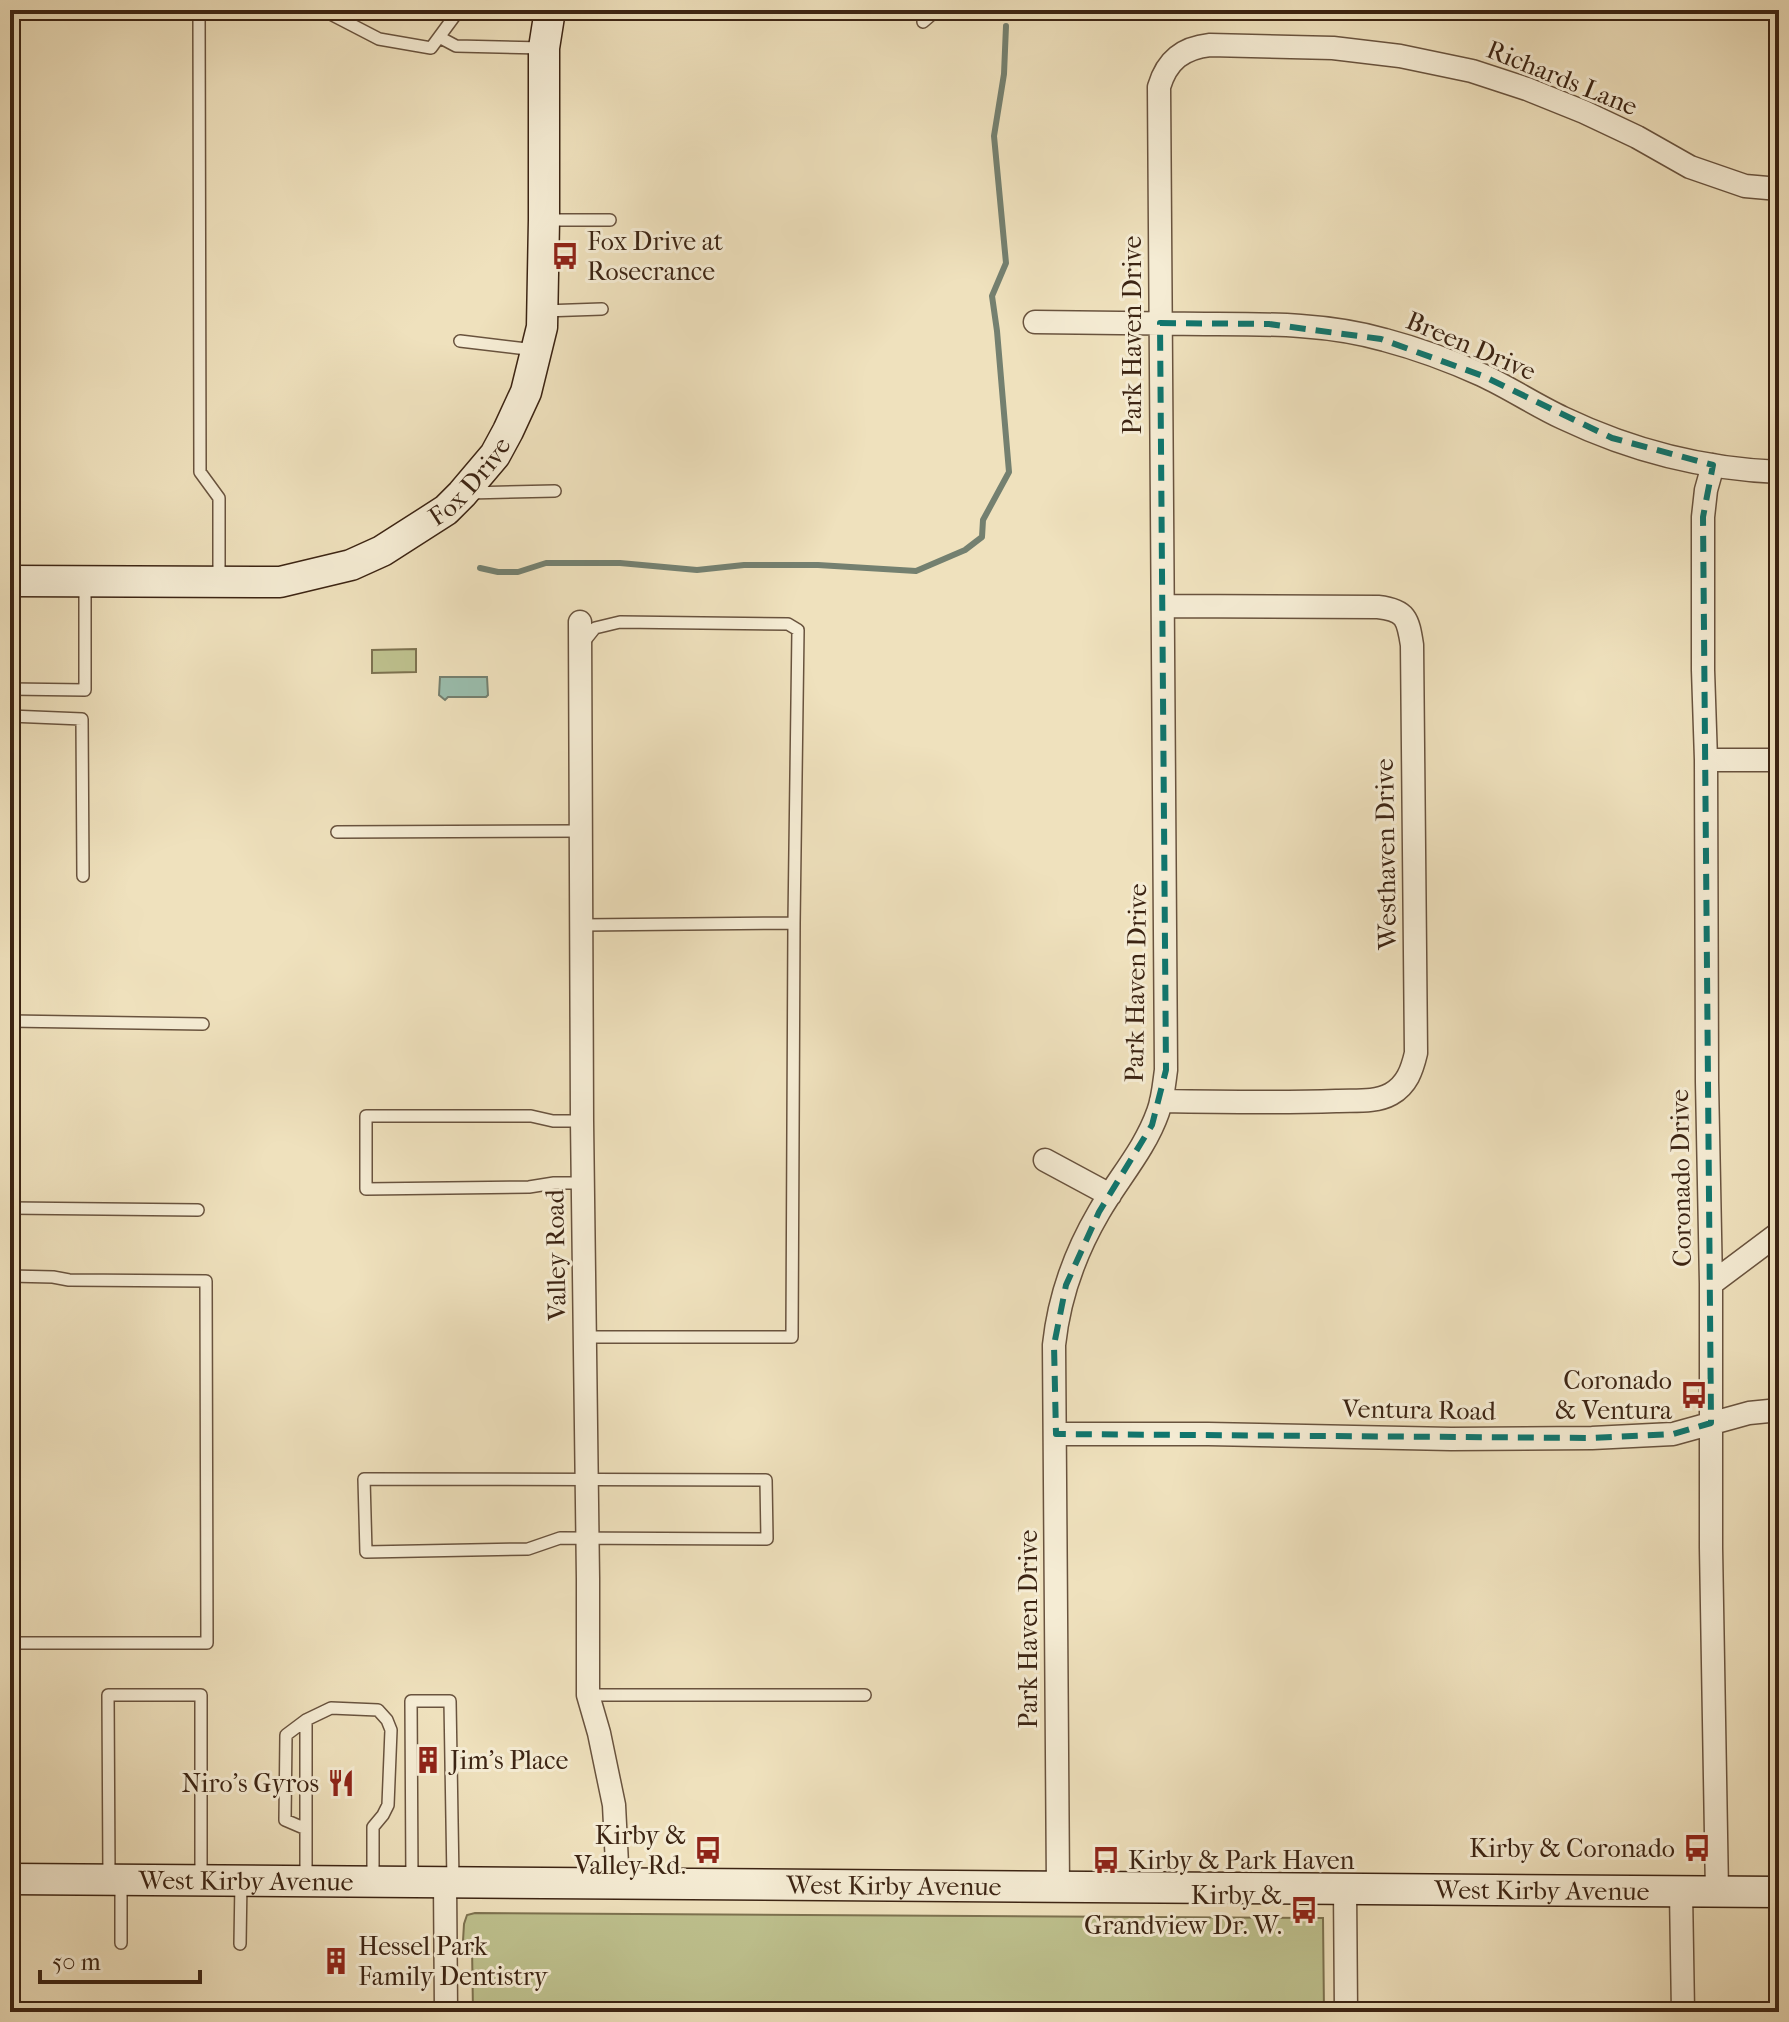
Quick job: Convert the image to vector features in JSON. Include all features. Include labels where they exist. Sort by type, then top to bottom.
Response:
[{"type":"main road","name":"Fox Drive","points":[[10,581],[280,582],[351,565],[382,551],[446,510],[462,494],[495,455],[508,431],[526,392],[542,327],[544,48],[550,10]]},
{"type":"main road","name":"West Kirby Avenue","points":[[10,1879],[1779,1892]]},
{"type":"street","name":"Richards Lane","points":[[1174,58],[1196,47],[1210,45],[1333,48],[1400,56],[1458,68],[1527,89],[1584,112],[1690,167],[1745,186],[1779,189]]},
{"type":"street","name":"Park Haven Drive","points":[[1058,1887],[1056,1325],[1080,1247],[1152,1125],[1161,1101],[1166,1070],[1159,87],[1174,58]]},
{"type":"street","name":"Breen Drive","points":[[1035,322],[1281,325],[1381,339],[1434,355],[1483,376],[1563,418],[1612,438],[1666,455],[1713,465],[1779,472]]},
{"type":"street","name":"Coronado Drive","points":[[1713,465],[1703,517],[1703,670],[1717,1892]]},
{"type":"street","name":"Westhaven Drive","points":[[1161,1101],[1290,1103],[1377,1100],[1392,1094],[1405,1083],[1416,1053],[1412,645],[1409,625],[1401,613],[1378,607],[1164,606]]},
{"type":"street","name":"Valley Road","points":[[580,622],[588,1695],[614,1805],[618,1884]]},
{"type":"street","points":[[1706,760],[1779,760]]},
{"type":"street","points":[[1045,1160],[1110,1195]]},
{"type":"street","points":[[1711,1284],[1779,1233]]},
{"type":"street","name":"Ventura Road","points":[[1056,1434],[1592,1438],[1673,1434],[1749,1413],[1779,1410]]},
{"type":"street","points":[[446,2012],[449,1882]]},
{"type":"street","points":[[1345,1889],[1346,2012]]},
{"type":"street","points":[[1681,1892],[1683,2012]]},
{"type":"lane","points":[[199,10],[200,472],[219,498],[219,582]]},
{"type":"lane","points":[[323,10],[379,39],[431,48],[459,10]]},
{"type":"lane","points":[[923,22],[937,10]]},
{"type":"lane","points":[[439,37],[456,46],[544,48]]},
{"type":"lane","points":[[544,220],[610,220]]},
{"type":"lane","points":[[542,311],[602,309]]},
{"type":"lane","points":[[460,341],[536,350]]},
{"type":"lane","points":[[462,494],[555,491]]},
{"type":"lane","points":[[10,689],[85,690],[85,581]]},
{"type":"lane","points":[[581,645],[595,628],[620,622],[788,624],[798,630],[792,1337],[585,1337]]},
{"type":"lane","points":[[10,716],[82,719],[83,876]]},
{"type":"lane","points":[[337,832],[581,831]]},
{"type":"lane","points":[[582,925],[794,923]]},
{"type":"lane","points":[[10,1021],[203,1024]]},
{"type":"lane","points":[[582,1121],[553,1121],[531,1116],[366,1116],[366,1189],[529,1187],[583,1183]]},
{"type":"lane","points":[[10,1208],[198,1210]]},
{"type":"lane","points":[[10,1276],[69,1280],[206,1281],[207,1643],[10,1643]]},
{"type":"lane","points":[[364,1479],[585,1479],[766,1480],[767,1539],[560,1538],[528,1549],[366,1552],[364,1479]]},
{"type":"lane","points":[[121,1943],[115,1880],[108,1695],[201,1695],[201,1880]]},
{"type":"lane","points":[[588,1695],[865,1695]]},
{"type":"lane","points":[[412,1882],[411,1701],[450,1701],[449,1882]]},
{"type":"lane","points":[[306,1829],[285,1820],[286,1735],[306,1720],[331,1708],[378,1710],[391,1730],[388,1805],[373,1827],[373,1881]]},
{"type":"lane","points":[[306,1720],[306,1881]]},
{"type":"lane","points":[[240,1944],[241,1881]]},
{"type":"highlighted area","points":[[1160,323],[1269,324],[1381,339],[1483,376],[1612,438],[1713,465],[1703,517],[1711,1423],[1673,1434],[1592,1438],[1056,1434],[1054,1345],[1066,1285],[1099,1212],[1152,1125],[1166,1070]]},
{"type":"green space","points":[[416,649],[416,672],[372,673],[372,650]]},
{"type":"green space","points":[[467,1915],[1323,1918],[1324,2012],[473,2012],[472,1946],[463,1941]]},
{"type":"shaded area","points":[[440,677],[487,677],[488,695],[448,697],[445,700],[439,695]]},
{"type":"waterway","points":[[1023,16],[1033,10]]},
{"type":"waterway","points":[[480,568],[518,572],[546,563],[620,563],[697,570],[744,565],[818,565],[916,571],[965,550],[982,537],[983,520],[1009,472],[992,296],[1006,263],[994,136],[1004,74],[1006,26]]},
{"type":"place","name":"Fox Drive at Rosecrance","points":[[565,256]]},
{"type":"place","name":"Coronado & Ventura","points":[[1694,1395]]},
{"type":"place","name":"Jim's Place","points":[[428,1760]]},
{"type":"place","name":"Niro’s Gyros","points":[[341,1783]]},
{"type":"place","name":"Kirby & Coronado","points":[[1697,1848]]},
{"type":"place","name":"Kirby & Valley Rd.","points":[[708,1850]]},
{"type":"place","name":"Kirby & Park Haven","points":[[1106,1860]]},
{"type":"place","name":"Kirby & Grandview Dr. W.","points":[[1304,1910]]},
{"type":"place","name":"Hessel Park Family Dentistry","points":[[336,1961]]}]
